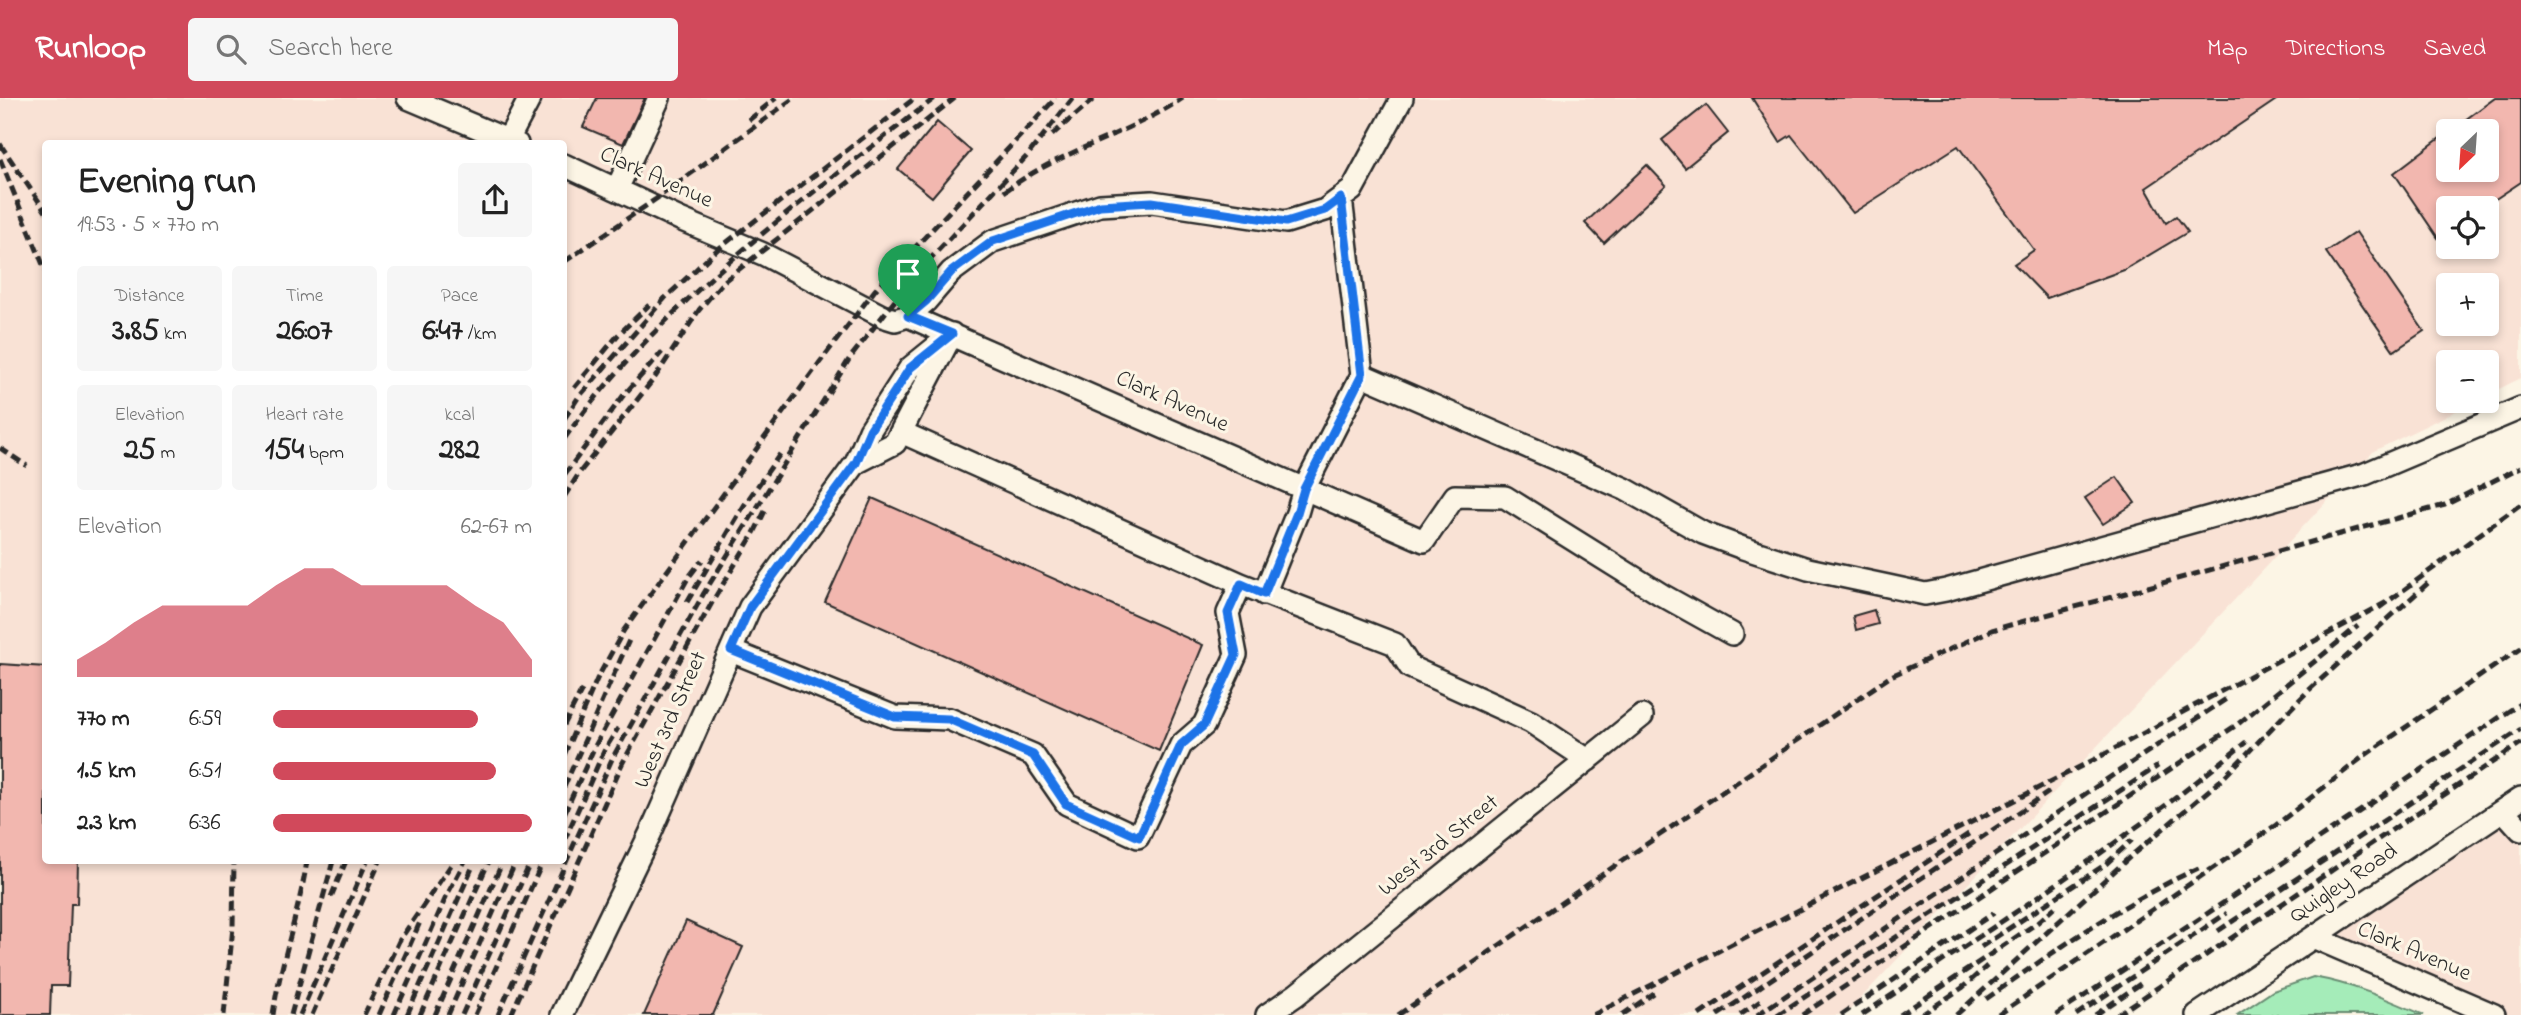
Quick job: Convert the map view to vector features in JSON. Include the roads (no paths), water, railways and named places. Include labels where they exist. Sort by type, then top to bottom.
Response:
[{"type":"street","points":[[408,98],[508,140]]},
{"type":"street","points":[[514,140],[530,98]]},
{"type":"street","points":[[617,190],[659,98]]},
{"type":"street","points":[[908,316],[926,301],[951,272],[993,241],[1100,205],[1152,202],[1286,222],[1325,210],[1352,190],[1402,98]]},
{"type":"street","name":"Clark Avenue","points":[[567,166],[763,254],[882,316],[895,320],[908,316],[952,334],[1424,541],[1455,496],[1505,497],[1662,595],[1732,634]]},
{"type":"street","points":[[1264,594],[1304,489],[1362,375],[1341,198]]},
{"type":"street","name":"West 3rd Street","points":[[856,463],[894,443],[952,334]]},
{"type":"street","name":"West 3rd Street","points":[[562,1015],[650,834],[750,607],[856,463],[870,430],[910,368],[952,334]]},
{"type":"street","points":[[1362,375],[1625,489],[1703,533],[1808,569],[1925,594],[2365,474],[2521,408]]},
{"type":"street","points":[[901,432],[1264,594],[1395,644],[1410,667],[1531,722],[1588,760]]},
{"type":"street","points":[[731,650],[895,717],[949,719],[1033,755],[1066,804],[1139,837],[1181,745],[1204,725],[1236,655],[1228,613],[1241,584]]},
{"type":"street","name":"West 3rd Street","points":[[1267,1015],[1296,995],[1642,716]]},
{"type":"street","name":"Quigley Road","points":[[2197,1015],[2521,798]]},
{"type":"street","points":[[2503,810],[2521,830]]},
{"type":"street","name":"Clark Avenue","points":[[2313,937],[2494,1015]]},
{"type":"railway","points":[[749,120],[776,98]]},
{"type":"railway","points":[[567,260],[794,98]]},
{"type":"railway","points":[[567,414],[578,398],[665,298],[718,249],[915,98]]},
{"type":"railway","points":[[567,435],[645,342],[690,298],[785,215],[935,98]]},
{"type":"railway","points":[[567,492],[656,376],[699,310],[723,282],[955,98]]},
{"type":"railway","points":[[567,748],[597,679],[624,630],[820,362],[875,290],[1056,98]]},
{"type":"railway","points":[[567,860],[612,759],[704,593],[850,358],[914,276],[1027,156],[1073,98]]},
{"type":"railway","points":[[1052,135],[1095,98]]},
{"type":"railway","points":[[1004,192],[1047,165],[1139,123],[1183,98]]},
{"type":"railway","points":[[0,144],[42,206]]},
{"type":"railway","points":[[0,159],[42,262]]},
{"type":"railway","points":[[574,388],[618,335],[649,305]]},
{"type":"railway","points":[[567,471],[623,396],[662,352]]},
{"type":"railway","points":[[0,448],[27,466]]},
{"type":"railway","points":[[687,602],[745,504],[780,454]]},
{"type":"railway","points":[[1398,1015],[1891,676],[1992,630],[2445,505],[2521,467]]},
{"type":"railway","points":[[2379,608],[2521,504]]},
{"type":"railway","points":[[511,1015],[622,764],[766,509]]},
{"type":"railway","points":[[567,807],[595,746],[688,578],[702,560]]},
{"type":"railway","points":[[1956,1015],[2131,856],[2221,780],[2308,691],[2428,583]]},
{"type":"railway","points":[[1593,1015],[2101,756],[2387,602]]},
{"type":"railway","points":[[1802,1015],[2238,724],[2358,626]]},
{"type":"railway","points":[[567,780],[630,638]]},
{"type":"railway","points":[[1998,1015],[2276,825],[2364,756],[2521,648]]},
{"type":"railway","points":[[567,719],[582,690]]},
{"type":"railway","points":[[1757,1015],[2229,697]]},
{"type":"railway","points":[[2056,1015],[2521,703]]},
{"type":"railway","points":[[567,834],[604,751],[618,728]]},
{"type":"railway","points":[[2218,931],[2521,729]]},
{"type":"railway","points":[[1862,1015],[2106,849],[2246,742]]},
{"type":"railway","points":[[2117,1015],[2521,743]]},
{"type":"railway","points":[[1777,1015],[2158,766]]},
{"type":"railway","points":[[1718,1015],[2049,792]]},
{"type":"railway","points":[[1699,1015],[1970,833]]},
{"type":"railway","points":[[1981,947],[2106,864],[2132,840]]},
{"type":"railway","points":[[224,1015],[233,927],[234,864]]},
{"type":"railway","points":[[273,1015],[306,864]]},
{"type":"railway","points":[[291,1015],[332,864]]},
{"type":"railway","points":[[331,897],[345,864]]},
{"type":"railway","points":[[300,1015],[366,864]]},
{"type":"railway","points":[[312,1015],[379,864]]},
{"type":"railway","points":[[394,1015],[463,864]]},
{"type":"railway","points":[[420,1015],[488,864]]},
{"type":"railway","points":[[435,1015],[502,864]]},
{"type":"railway","points":[[448,1015],[515,864]]},
{"type":"railway","points":[[462,1015],[530,864]]},
{"type":"railway","points":[[475,1015],[542,864]]},
{"type":"railway","points":[[498,1015],[565,864]]},
{"type":"railway","points":[[364,1015],[399,941],[451,865]]},
{"type":"railway","points":[[1986,999],[2119,911],[2203,866]]},
{"type":"railway","points":[[407,1015],[472,868]]},
{"type":"railway","points":[[1900,1015],[2037,923],[2055,907]]},
{"type":"railway","points":[[1841,1015],[1994,913]]},
{"type":"railway","points":[[2076,1015],[2227,913]]},
{"type":"railway","points":[[379,1015],[420,922]]},
{"type":"railway","points":[[1921,1015],[1962,988],[1987,966]]},
{"type":"railway","points":[[2095,1015],[2143,982]]},
{"type":"railway","points":[[1622,1015],[1654,993]]},
{"type":"railway","points":[[1740,1015],[1762,1000]]}]
